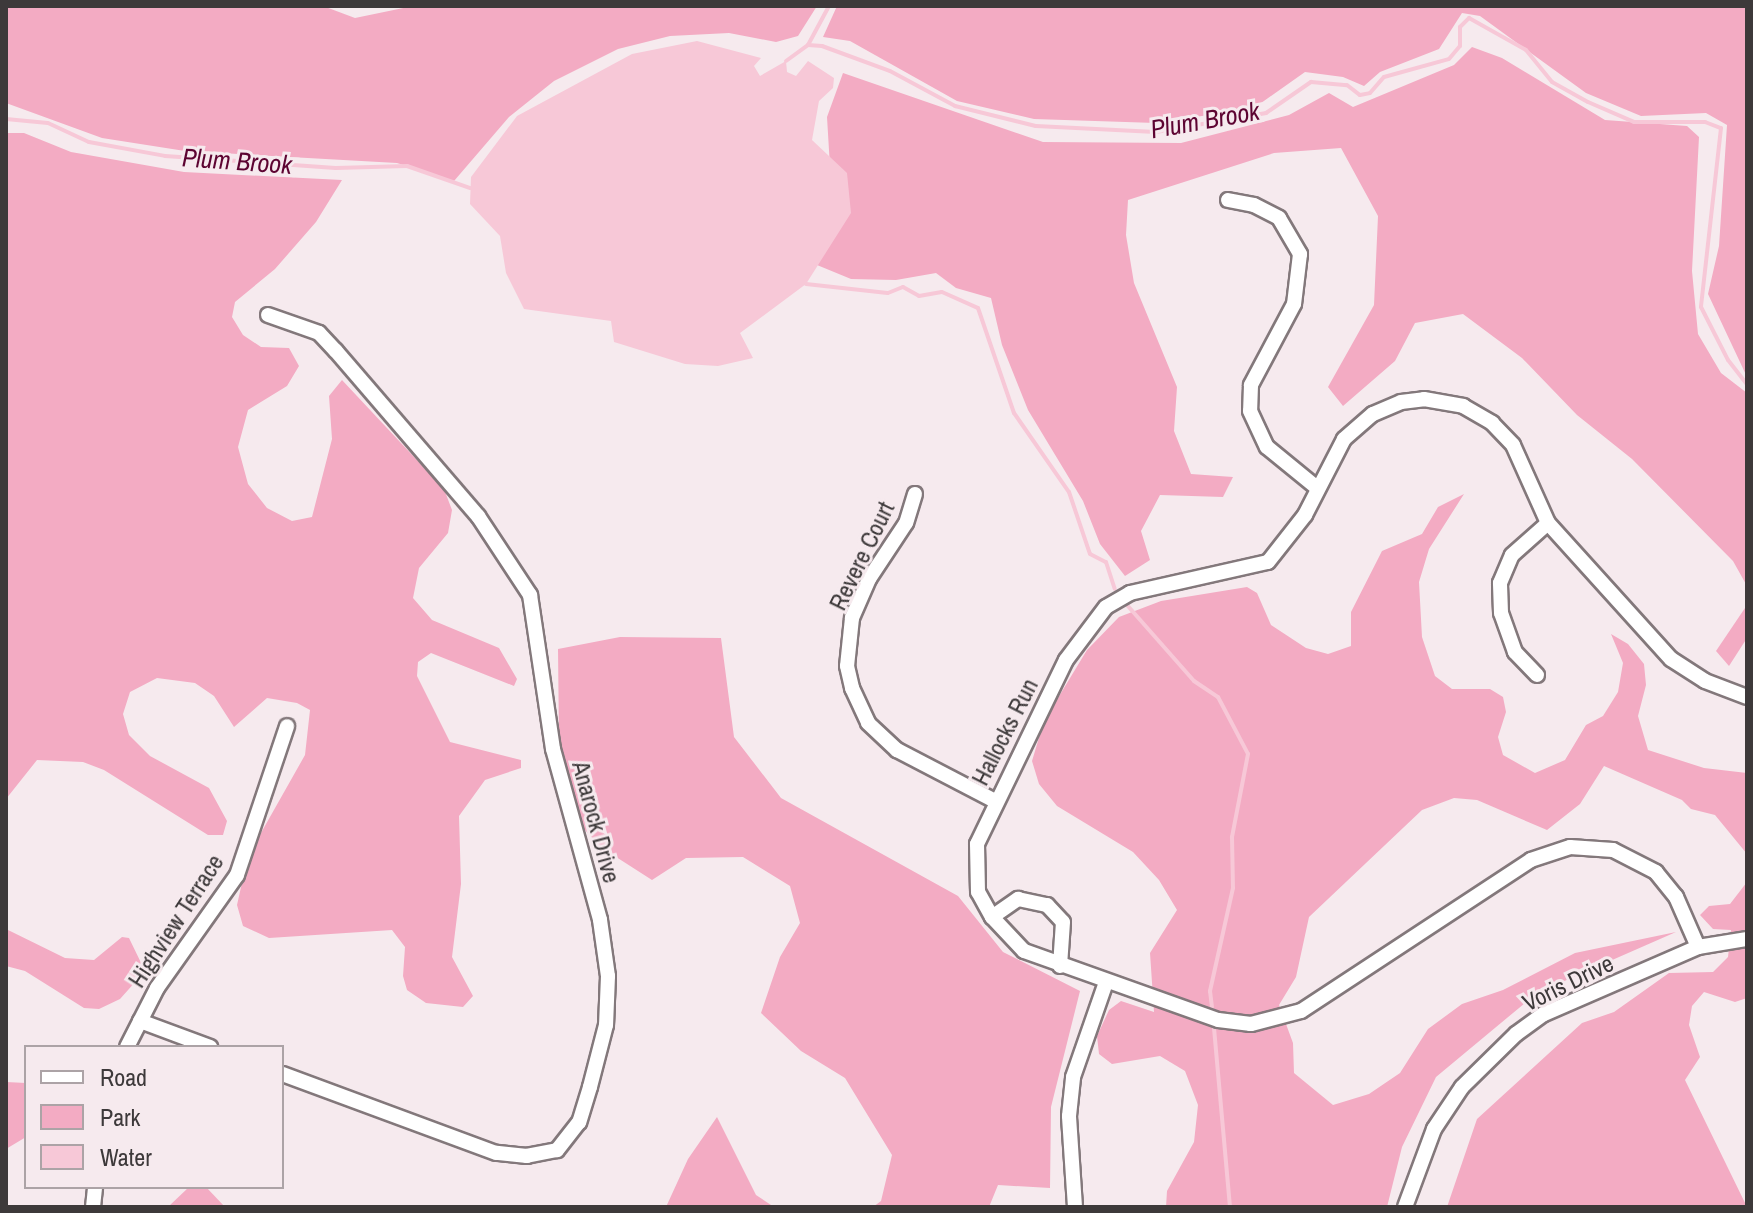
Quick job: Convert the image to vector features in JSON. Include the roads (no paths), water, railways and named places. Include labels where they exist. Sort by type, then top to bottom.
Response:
[{"type":"street","points":[[1228,200],[1254,205],[1279,218],[1300,254],[1294,304],[1251,385],[1250,411],[1267,447],[1316,487]]},
{"type":"street","name":"Anarock Drive","points":[[268,315],[319,333],[336,351],[478,516],[530,595],[553,749],[600,920],[608,976],[606,1025],[590,1087],[579,1122],[557,1150],[527,1156],[496,1153],[284,1075]]},
{"type":"street","name":"Hallocks Run","points":[[1698,947],[1676,897],[1656,872],[1613,850],[1586,846],[1531,860],[1301,1011],[1275,1021],[1218,1020],[1024,951],[992,917],[978,892],[974,864],[995,801],[1066,660],[1106,607],[1130,593],[1268,562],[1299,524],[1344,439],[1373,414],[1401,402],[1439,401],[1482,416],[1505,436],[1548,523],[1671,659],[1705,681],[1747,697]]},
{"type":"street","name":"Revere Court","points":[[915,494],[906,523],[869,579],[852,618],[847,666],[852,688],[868,723],[897,750],[995,801]]},
{"type":"street","points":[[1537,675],[1515,652],[1501,613],[1500,583],[1512,555],[1548,523]]},
{"type":"street","name":"Highview Terrace","points":[[128,1045],[157,988],[237,875],[287,726]]},
{"type":"street","points":[[992,917],[1018,899],[1047,905],[1063,922],[1060,966]]},
{"type":"street","name":"Voris Drive","points":[[1405,1207],[1434,1129],[1487,1059],[1544,1014],[1698,947],[1747,939]]},
{"type":"street","points":[[1075,1207],[1069,1116],[1073,1077],[1106,982]]},
{"type":"street","points":[[140,1021],[205,1045]]},
{"type":"water","points":[[697,41],[761,58],[754,66],[760,76],[786,61],[787,72],[796,76],[808,61],[834,78],[833,88],[819,101],[812,140],[847,173],[851,213],[806,284],[740,333],[753,358],[718,366],[685,364],[614,342],[611,321],[524,309],[506,273],[500,236],[470,204],[471,177],[517,116],[632,54]]},
{"type":"waterway","points":[[808,45],[829,6]]},
{"type":"waterway","name":"Plum Brook","points":[[786,61],[808,45],[822,46],[890,71],[955,106],[1036,126],[1156,132],[1266,113],[1311,82],[1347,85],[1360,95],[1370,93],[1384,77],[1449,59],[1460,46],[1460,27],[1469,18],[1526,50],[1552,82],[1588,102],[1634,122],[1705,122],[1721,128],[1701,307],[1728,360],[1747,384]]},
{"type":"waterway","name":"Plum Brook","points":[[6,119],[48,123],[89,142],[165,156],[336,168],[407,166],[470,188]]},
{"type":"waterway","points":[[806,284],[888,293],[903,287],[919,296],[942,292],[978,308],[1014,413],[1069,492],[1090,554],[1106,562],[1115,589]]},
{"type":"waterway","points":[[1127,605],[1194,681],[1218,697],[1248,754],[1232,837],[1233,888],[1210,991],[1212,1007]]},
{"type":"waterway","points":[[1214,1028],[1230,1207]]}]
